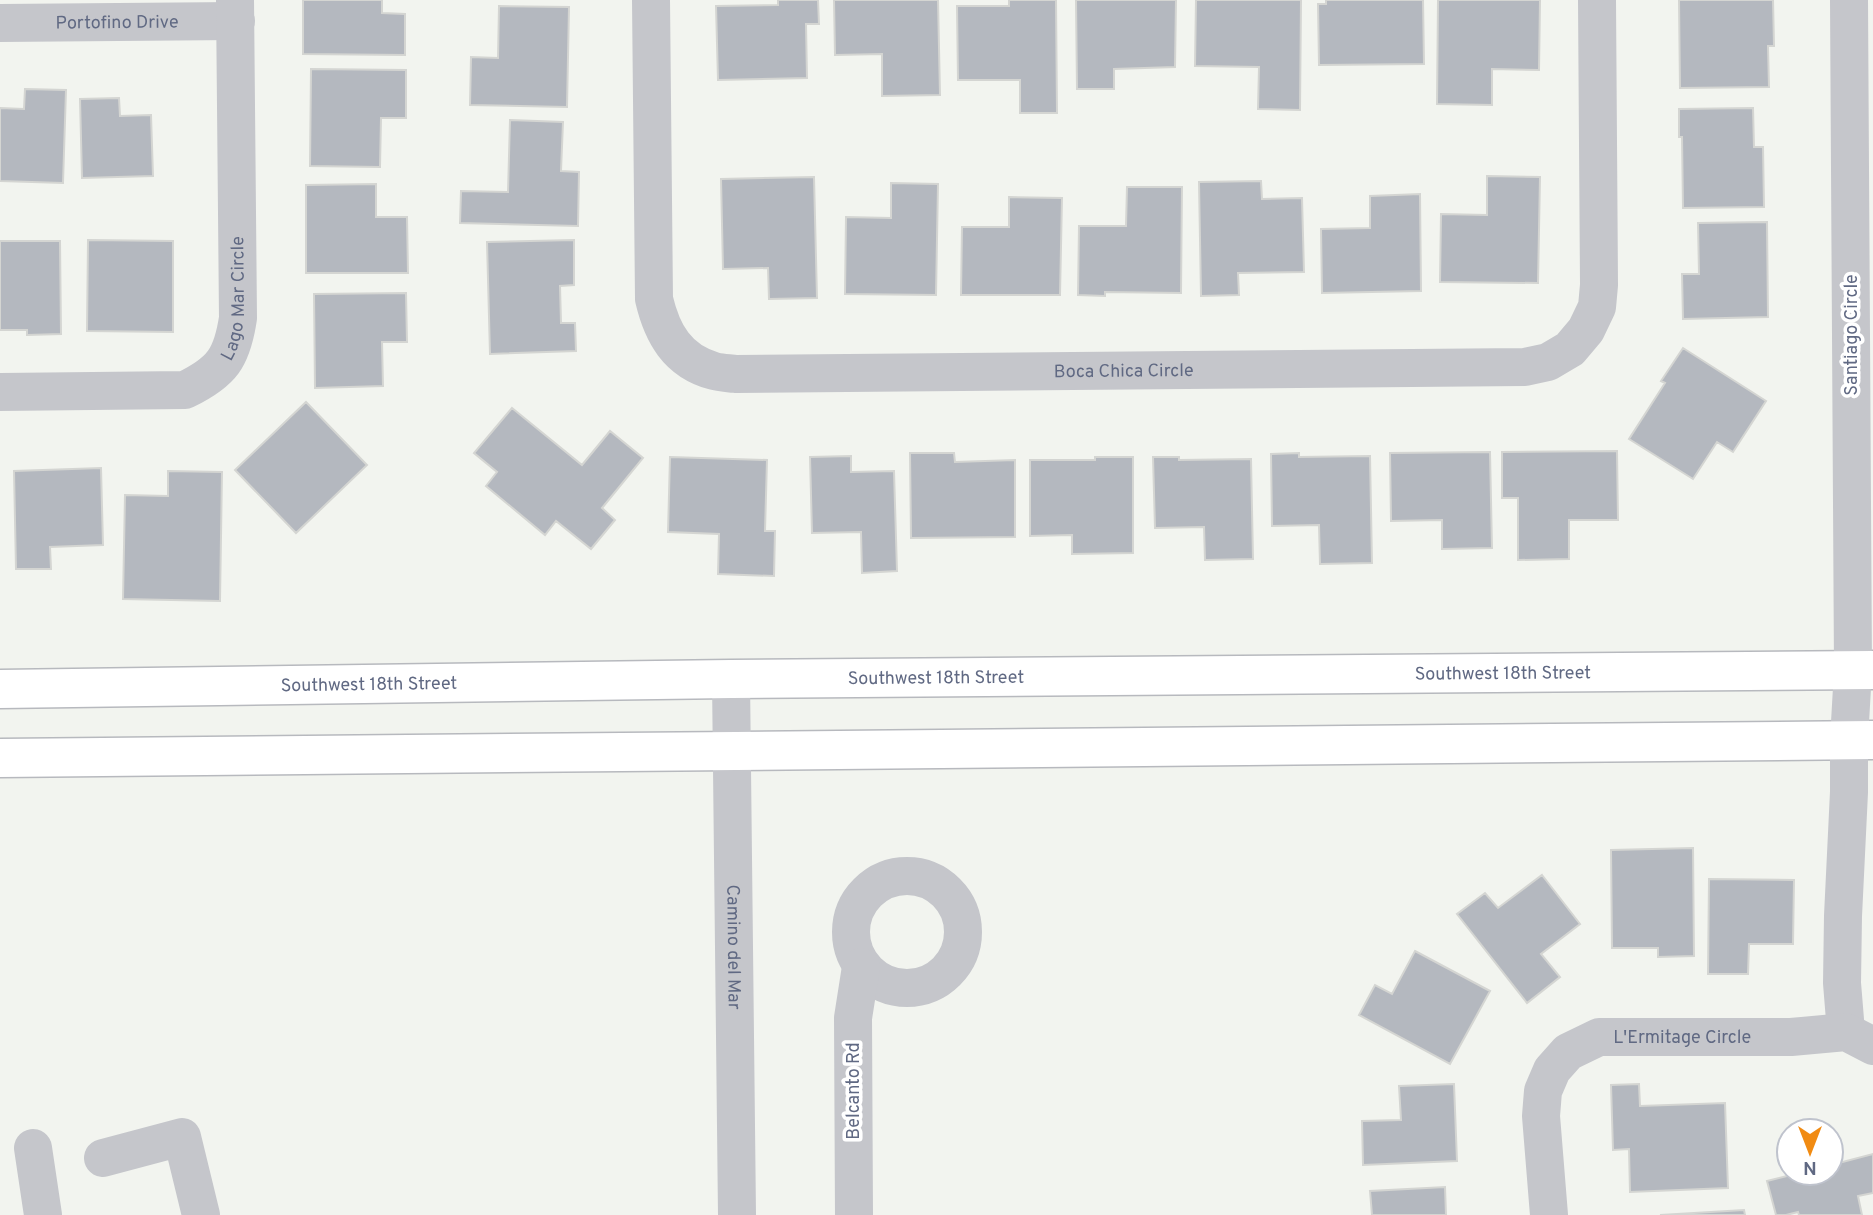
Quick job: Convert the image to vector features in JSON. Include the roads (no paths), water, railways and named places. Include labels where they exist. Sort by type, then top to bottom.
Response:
[{"type":"main road","name":"Southwest 18th Street","points":[[0,689],[731,679],[1863,670]]},
{"type":"main road","points":[[0,758],[1865,738]]},
{"type":"street","name":"Boca Chica Circle","points":[[651,0],[654,299],[660,323],[672,344],[691,361],[713,371],[736,374],[1525,367],[1548,362],[1570,349],[1586,330],[1597,307],[1600,285],[1597,0]]},
{"type":"street","name":"Santiago Circle","points":[[1849,0],[1862,107],[1863,670]]},
{"type":"street","name":"Portofino Drive","points":[[0,23],[235,11]]},
{"type":"street","name":"Lago Mar Circle","points":[[0,393],[185,390],[206,380],[223,363],[234,342],[238,318],[235,11]]},
{"type":"street","name":"L'Ermitage Circle","points":[[1549,1215],[1541,1115],[1543,1091],[1552,1070],[1568,1052],[1600,1037],[1860,1039],[1842,983],[1842,929],[1849,792],[1865,738],[1863,670]]},
{"type":"street","name":"Camino del Mar","points":[[731,679],[737,1215]]},
{"type":"street","name":"Belcanto Rd","points":[[854,1215],[853,1018],[861,967]]},
{"type":"street","points":[[103,1158],[182,1137],[201,1215]]},
{"type":"street","points":[[33,1148],[43,1215]]}]
